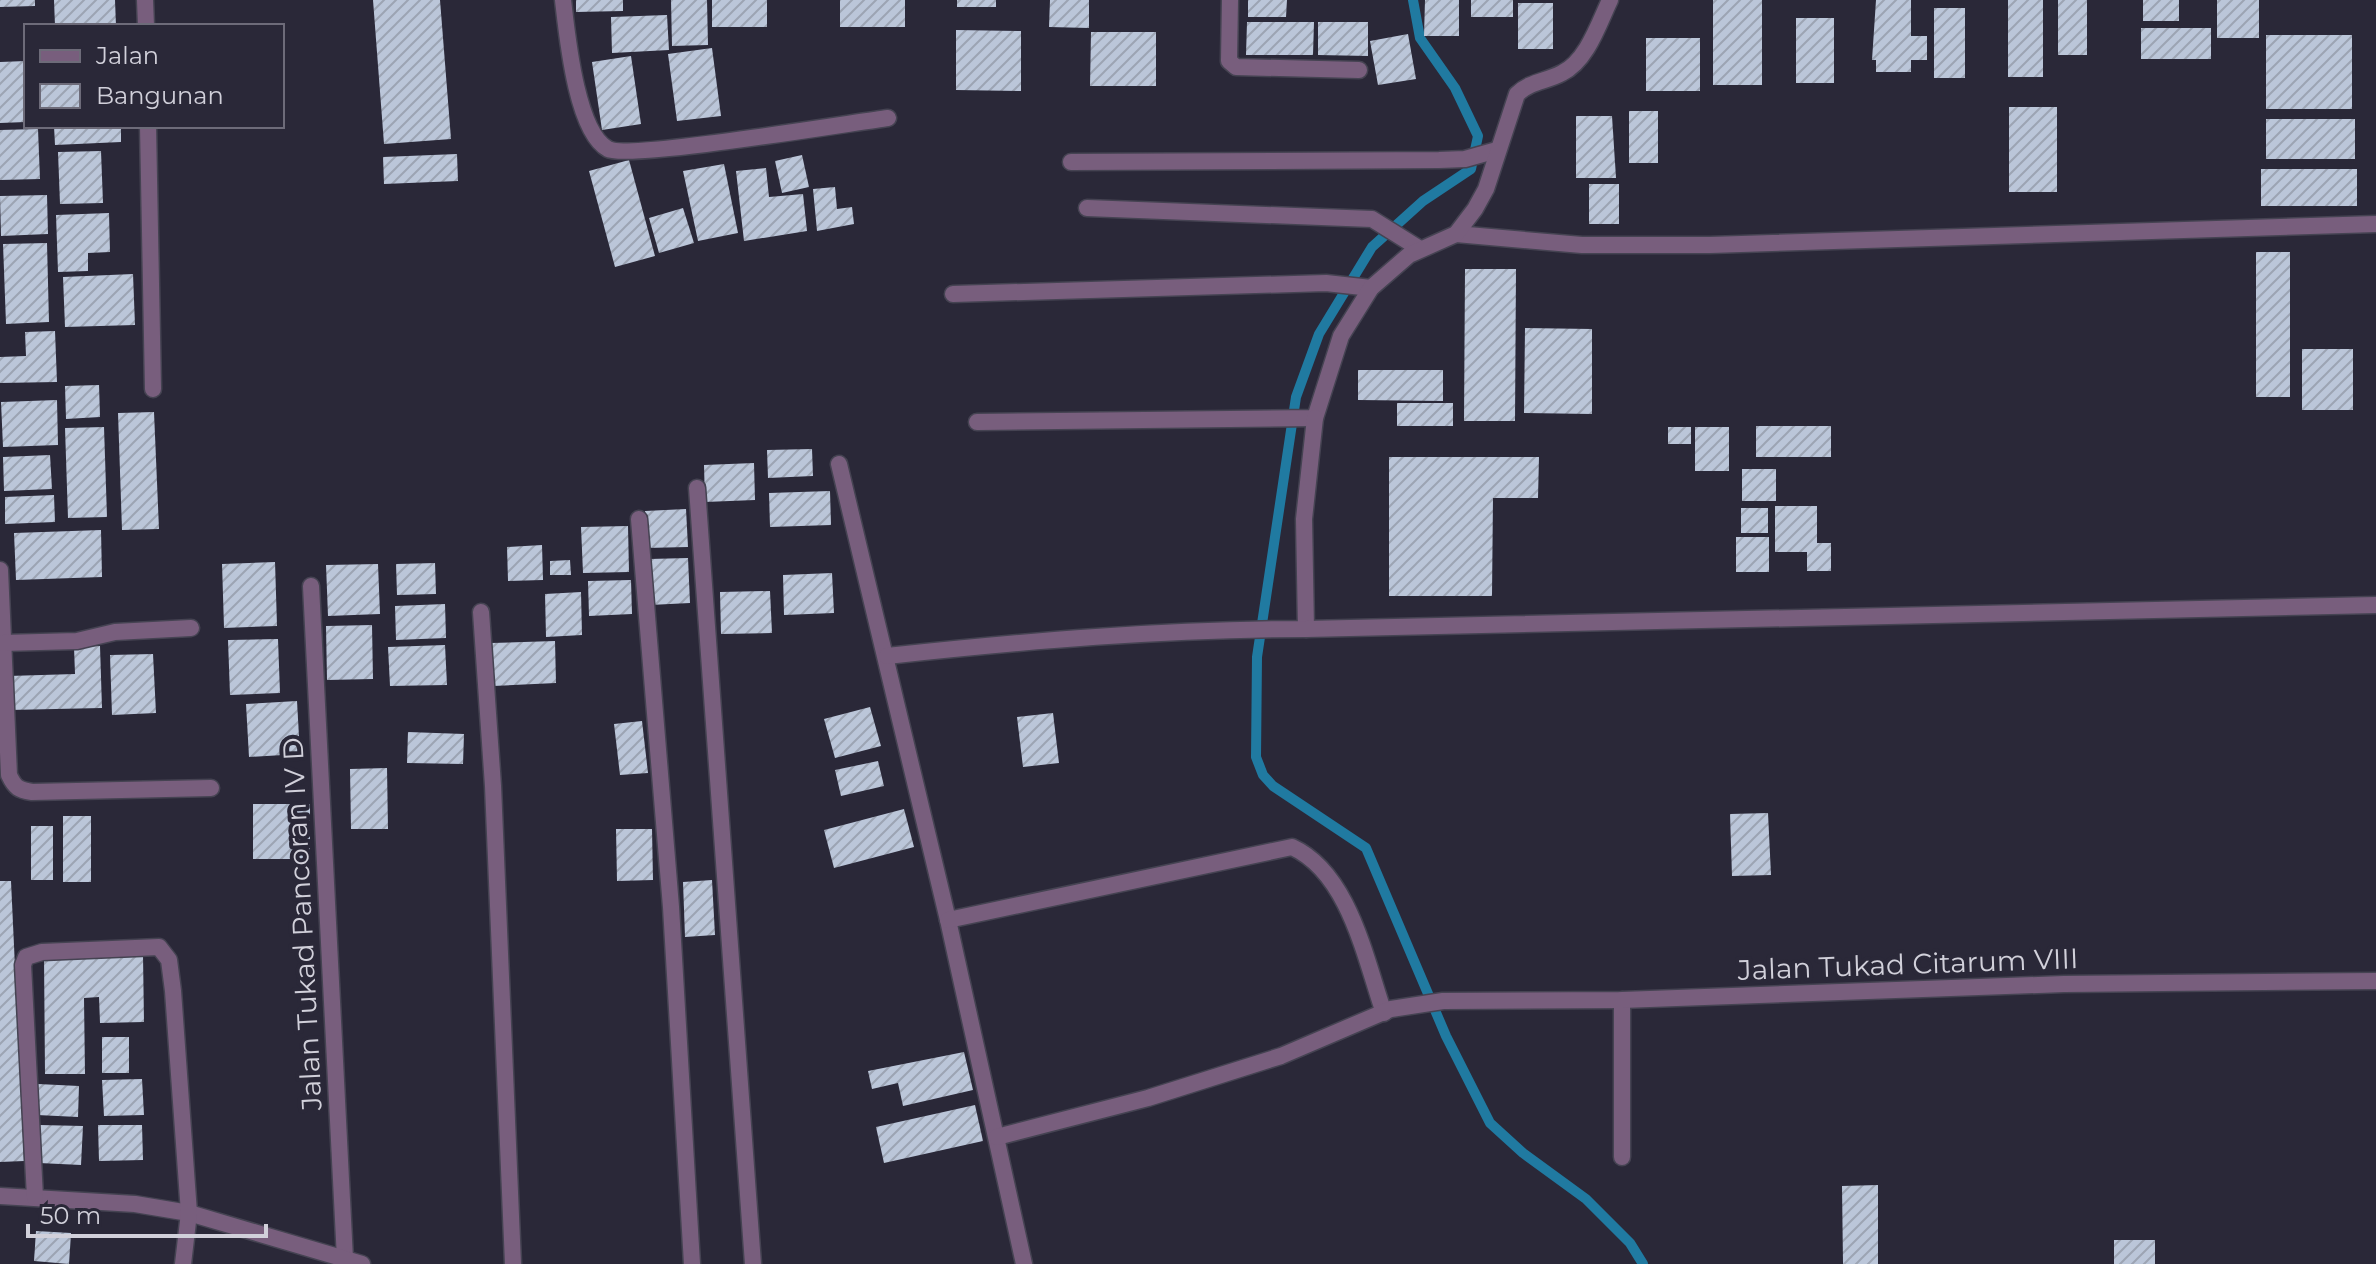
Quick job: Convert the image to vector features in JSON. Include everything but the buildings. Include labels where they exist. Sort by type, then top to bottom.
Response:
[{"type":"street","points":[[145,0],[146,24]]},
{"type":"street","points":[[563,0],[576,81],[589,125],[606,149],[617,152],[669,148],[888,118]]},
{"type":"street","points":[[1230,0],[1229,61],[1236,67],[1359,70]]},
{"type":"street","points":[[1456,234],[1486,189],[1492,152],[1517,94],[1528,84],[1563,73],[1575,64],[1610,0]]},
{"type":"street","points":[[148,128],[153,389]]},
{"type":"street","points":[[1071,162],[1465,159],[1492,152]]},
{"type":"street","points":[[1087,208],[1372,219],[1416,246]]},
{"type":"street","points":[[1306,629],[1304,519],[1311,418],[1341,336],[1369,288],[1416,246],[1456,234],[1582,245],[1710,245],[2376,224]]},
{"type":"street","points":[[953,294],[1326,283],[1369,288]]},
{"type":"street","points":[[977,422],[1311,418]]},
{"type":"street","points":[[839,464],[887,656],[1024,1264]]},
{"type":"street","points":[[697,488],[753,1264]]},
{"type":"street","points":[[639,519],[671,907],[692,1264]]},
{"type":"street","points":[[0,570],[9,775],[18,790],[211,788]]},
{"type":"street","name":"Jalan Tukad Pancoran IV D","points":[[311,586],[345,1259]]},
{"type":"street","points":[[887,656],[1068,637],[1241,627],[1306,629],[2376,605]]},
{"type":"street","points":[[481,612],[493,786],[513,1264]]},
{"type":"street","points":[[3,643],[77,641],[115,632],[191,628]]},
{"type":"street","points":[[948,920],[1292,847],[1311,856],[1330,877],[1387,1011]]},
{"type":"street","points":[[35,1197],[23,965],[26,957],[42,952],[159,947],[169,960],[173,991],[189,1213],[183,1264]]},
{"type":"street","name":"Jalan Tukad Citarum VIII","points":[[997,1137],[1148,1098],[1281,1056],[1387,1011],[1443,1001],[1622,1000],[2064,984],[2376,981]]},
{"type":"street","points":[[1622,1000],[1622,1157]]},
{"type":"street","points":[[1,1201],[35,1197],[135,1204],[189,1213],[362,1264]]},
{"type":"waterway","points":[[1413,0],[1420,38],[1455,88],[1478,136],[1471,169],[1423,201],[1372,247],[1319,334],[1296,397],[1257,657],[1256,757],[1263,775],[1273,786],[1366,848],[1446,1036],[1490,1123],[1523,1153],[1586,1199],[1630,1243],[1643,1264]]}]
